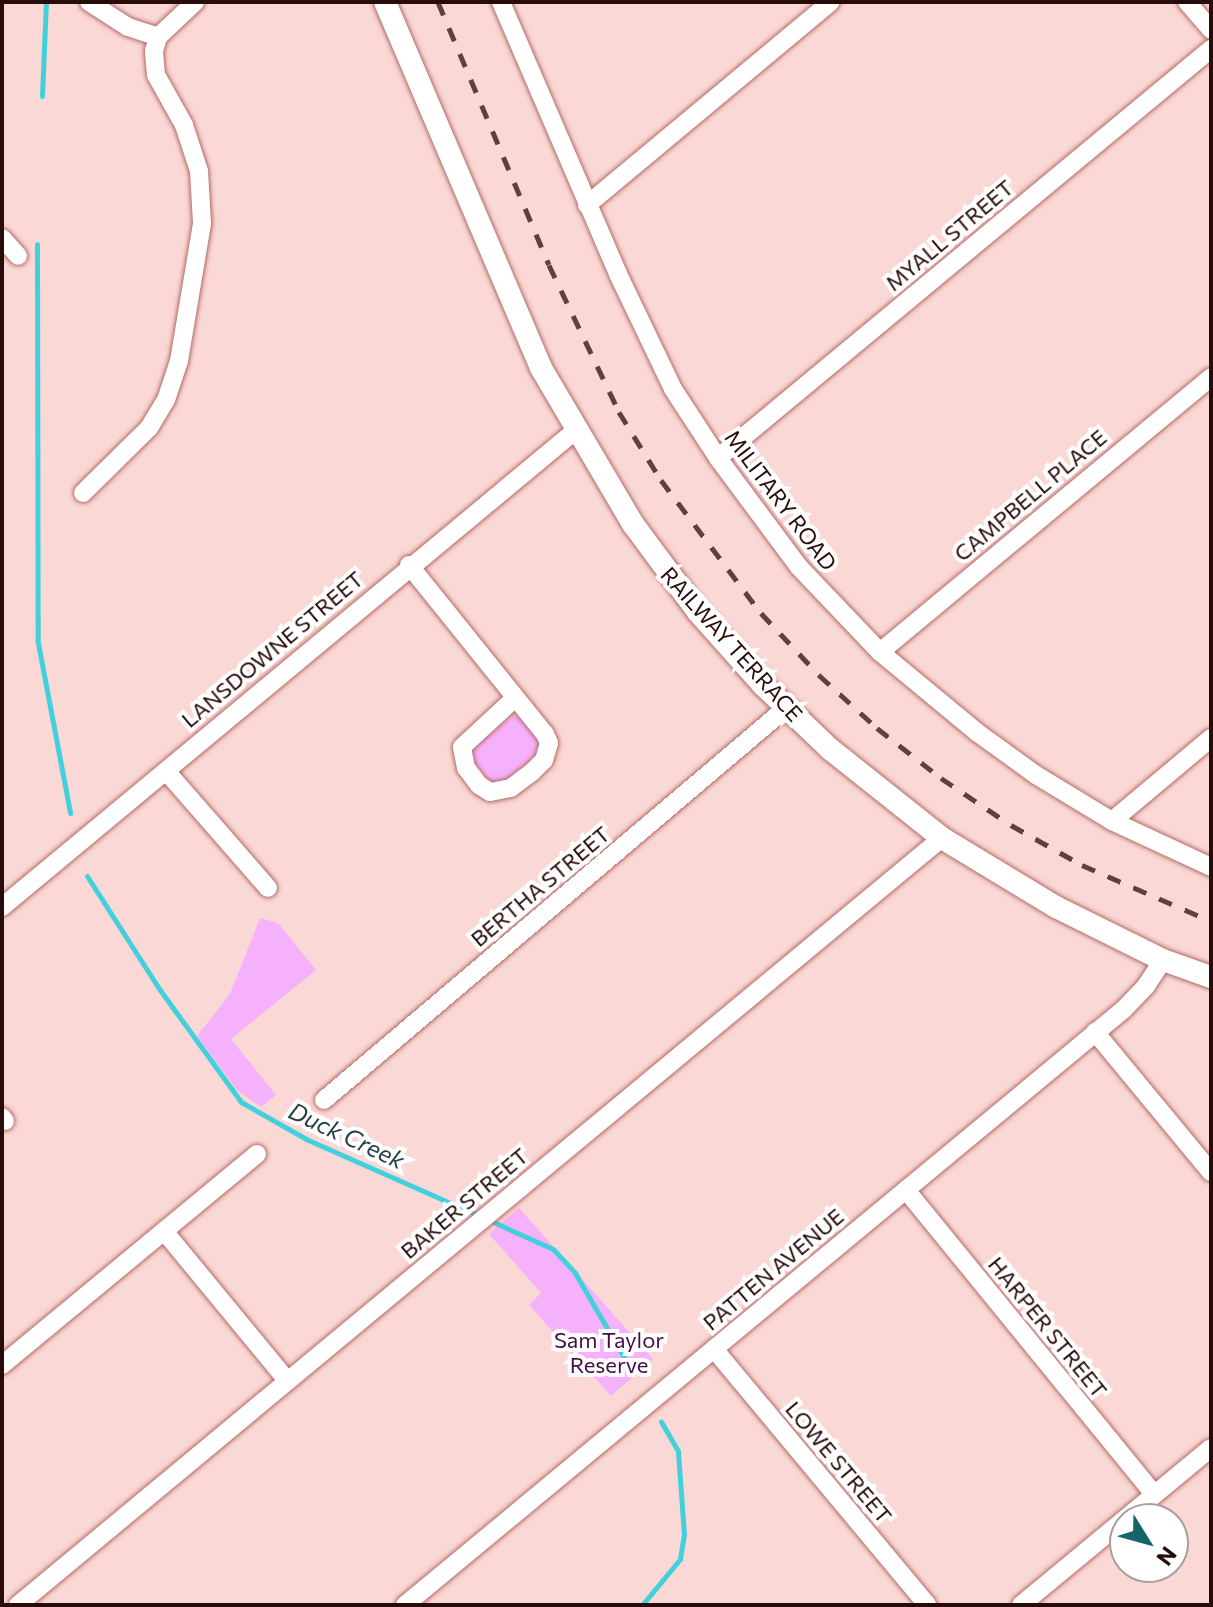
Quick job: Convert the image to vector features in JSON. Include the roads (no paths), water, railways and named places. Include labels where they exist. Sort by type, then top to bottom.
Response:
[{"type":"main road","name":"RAILWAY TERRACE","points":[[385,2],[541,368],[575,431],[667,573],[786,708],[885,795],[942,838],[1056,907],[1163,960],[1211,977]]},
{"type":"street","points":[[89,2],[128,27],[158,37]]},
{"type":"street","points":[[83,493],[149,428],[166,400],[179,361],[202,223],[199,171],[184,125],[156,75],[154,51],[158,37],[195,2]]},
{"type":"street","name":"MILITARY ROAD","points":[[501,2],[652,348],[718,458],[799,567],[880,652],[978,733],[1036,775],[1112,821],[1211,867]]},
{"type":"street","points":[[587,205],[831,2]]},
{"type":"street","points":[[1187,2],[1211,30]]},
{"type":"street","name":"MYALL STREET","points":[[718,458],[1211,49]]},
{"type":"street","points":[[2,238],[18,256]]},
{"type":"street","name":"CAMPBELL PLACE","points":[[880,652],[1211,377]]},
{"type":"street","name":"LANSDOWNE STREET","points":[[2,907],[409,565],[575,431]]},
{"type":"street","points":[[409,565],[545,734],[548,753],[544,760],[511,788],[490,792],[479,785],[466,768],[462,747],[515,698]]},
{"type":"street","name":"BERTHA STREET","points":[[324,1100],[786,708]]},
{"type":"street","points":[[1112,821],[1211,738]]},
{"type":"street","points":[[166,771],[268,888]]},
{"type":"street","name":"BAKER STREET","points":[[18,1605],[942,838]]},
{"type":"street","name":"PATTEN AVENUE","points":[[405,1605],[1095,1032],[1146,986],[1163,960]]},
{"type":"street","points":[[1095,1032],[1211,1172]]},
{"type":"street","points":[[2,1365],[257,1154]]},
{"type":"street","name":"HARPER STREET","points":[[906,1190],[1154,1494]]},
{"type":"street","points":[[164,1231],[287,1380]]},
{"type":"street","name":"LOWE STREET","points":[[714,1349],[927,1605]]},
{"type":"street","points":[[1021,1605],[1211,1448]]},
{"type":"waterway","name":"Duck Creek","points":[[42,96],[46,2]]},
{"type":"waterway","name":"Duck Creek","points":[[37,244],[38,643],[70,813]]},
{"type":"waterway","name":"Duck Creek","points":[[87,876],[160,990],[241,1102],[306,1139],[480,1216]]},
{"type":"waterway","name":"Duck Creek","points":[[489,1220],[553,1249],[575,1273],[633,1373]]},
{"type":"waterway","name":"Duck Creek","points":[[642,1605],[680,1559],[684,1535],[678,1451],[661,1421]]},
{"type":"railway","points":[[438,2],[549,265],[619,412],[661,480],[761,613],[819,675],[877,728],[941,778],[1011,825],[1082,865],[1211,921]]},
{"type":"park label","name":"Sam Taylor Reserve","points":[[609,1352]]}]
